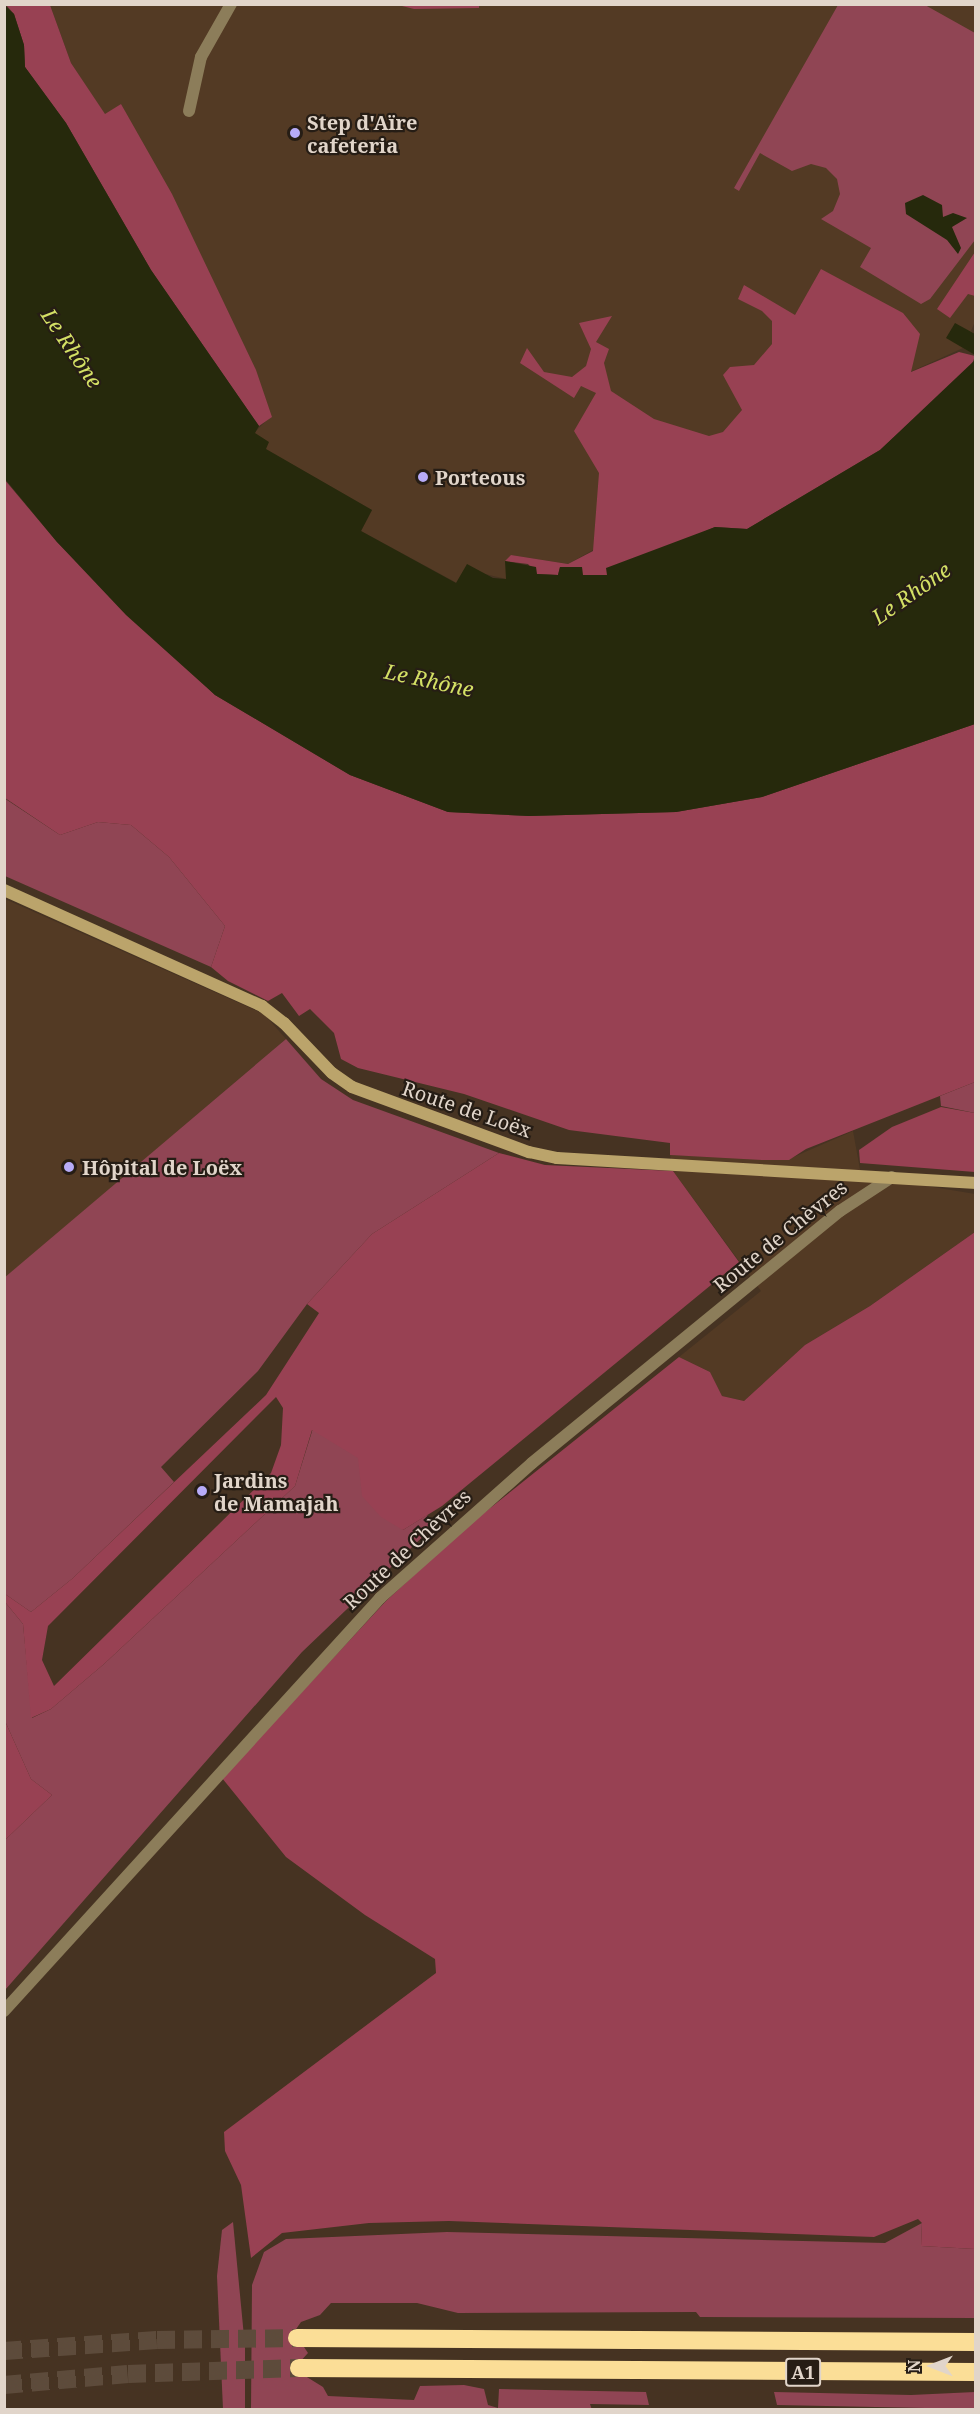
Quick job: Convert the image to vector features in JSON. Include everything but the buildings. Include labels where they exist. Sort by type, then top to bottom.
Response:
[{"type":"highway","name":"A1","points":[[297,2338],[975,2342]]},
{"type":"highway","name":"A1","points":[[299,2368],[975,2372]]},
{"type":"street","points":[[189,111],[201,57],[231,4]]},
{"type":"street","name":"Route de Loëx","points":[[4,890],[262,1006],[284,1023],[332,1073],[352,1087],[529,1152],[557,1158],[892,1177],[975,1184]]},
{"type":"street","name":"Route de Chèvres","points":[[4,2012],[380,1598],[515,1478],[840,1211],[892,1177]]},
{"type":"shaded area","points":[[6,5],[50,5],[71,63],[105,114],[121,104],[172,194],[256,370],[272,417],[259,426],[151,270],[66,123],[25,67],[24,45],[14,14]]},
{"type":"shaded area","points":[[50,5],[975,5],[976,319],[971,331],[975,334],[975,355],[963,348],[910,372],[568,564],[511,555],[506,579],[485,574],[457,583],[361,531],[372,510],[265,449],[254,433],[271,416],[121,104],[105,115],[71,63]]},
{"type":"shaded area","points":[[398,5],[479,5],[479,8],[414,9]]},
{"type":"shaded area","points":[[838,5],[925,5],[975,33],[975,240],[930,299],[921,304],[860,267],[871,248],[821,219],[833,211],[840,194],[837,179],[826,168],[811,164],[792,171],[760,153],[739,191],[734,188]]},
{"type":"shaded area","points":[[975,252],[975,296],[968,294],[950,318],[937,309]]},
{"type":"shaded area","points":[[821,269],[903,313],[920,334],[911,372],[959,352],[975,356],[971,367],[880,450],[747,529],[715,527],[607,575],[582,575],[581,567],[560,567],[558,575],[536,574],[528,564],[505,561],[511,555],[568,564],[593,551],[599,473],[574,431],[596,393],[581,386],[574,398],[520,363],[527,348],[544,372],[572,377],[586,366],[591,349],[579,323],[612,316],[596,342],[609,349],[604,363],[611,391],[654,419],[709,436],[723,432],[742,410],[723,375],[730,367],[754,365],[772,344],[772,321],[762,311],[738,299],[744,285],[795,315]]},
{"type":"shaded area","points":[[4,479],[57,542],[215,695],[350,775],[448,812],[529,816],[676,812],[762,797],[975,724],[975,1082],[806,1149],[789,1160],[762,1160],[670,1155],[670,1143],[569,1130],[464,1094],[358,1068],[341,1059],[334,1033],[310,1009],[299,1016],[282,993],[268,1001],[228,981],[211,967],[225,926],[169,857],[131,825],[98,822],[60,835],[5,798]]},
{"type":"shaded area","points":[[4,798],[60,835],[98,822],[131,825],[169,857],[225,926],[211,967],[5,876]]},
{"type":"shaded area","name":"Hôpital de Loëx","points":[[5,899],[264,1014],[286,1039],[5,1278]]},
{"type":"shaded area","points":[[286,1039],[321,1079],[353,1100],[499,1153],[372,1234],[307,1304],[258,1371],[161,1467],[174,1482],[73,1578],[31,1612],[5,1594],[4,1278]]},
{"type":"shaded area","points":[[975,1082],[975,1113],[941,1106],[940,1096]]},
{"type":"shaded area","points":[[941,1107],[975,1113],[975,1172],[860,1163],[859,1150],[892,1127]]},
{"type":"shaded area","points":[[853,1131],[861,1175],[975,1194],[975,1232],[870,1306],[805,1345],[744,1401],[722,1396],[710,1372],[679,1357],[761,1291],[673,1171],[670,1155],[789,1159]]},
{"type":"shaded area","points":[[499,1153],[545,1165],[673,1171],[739,1262],[442,1506],[403,1530],[381,1517],[362,1496],[358,1458],[312,1430],[295,1486],[104,1664],[51,1709],[31,1718],[23,1624],[5,1602],[5,1594],[31,1612],[73,1578],[266,1395],[319,1313],[307,1304],[372,1234]],"holes":[[[276,1397],[283,1408],[281,1445],[271,1473],[54,1686],[42,1660],[48,1626]]]},
{"type":"shaded area","points":[[975,1232],[975,2249],[921,2246],[922,2223],[918,2219],[874,2237],[449,2221],[369,2223],[282,2233],[251,2258],[241,2185],[225,2151],[224,2132],[436,1973],[435,1959],[365,1915],[286,1857],[222,1778],[386,1601],[464,1529],[679,1357],[710,1372],[722,1396],[744,1401],[805,1345],[870,1306]]},
{"type":"shaded area","points":[[338,1382],[403,1530],[427,1515],[434,1526],[302,1652],[5,1990],[5,1840],[52,1795],[31,1779],[5,1721],[5,1602],[23,1624],[32,1718],[51,1709],[104,1664],[295,1486],[319,1409]]},
{"type":"shaded area","points":[[5,1721],[31,1779],[52,1795],[5,1840]]},
{"type":"shaded area","points":[[233,2222],[245,2347],[245,2409],[223,2409],[217,2276],[222,2230]]},
{"type":"shaded area","points":[[922,2223],[921,2246],[975,2249],[975,2318],[700,2317],[696,2312],[458,2313],[417,2303],[331,2303],[320,2315],[301,2322],[294,2332],[308,2353],[298,2364],[302,2374],[323,2387],[328,2396],[414,2400],[420,2386],[464,2385],[484,2389],[488,2405],[498,2408],[499,2389],[646,2392],[649,2405],[590,2404],[592,2410],[251,2410],[252,2285],[264,2252],[286,2239],[447,2232],[885,2243]]},
{"type":"shaded area","points":[[774,2392],[911,2395],[975,2392],[975,2409],[777,2405]]},
{"type":"water","name":"Le Rhône","points":[[4,5],[14,14],[24,45],[25,67],[66,123],[151,270],[259,426],[255,433],[269,442],[266,449],[372,510],[361,531],[456,583],[467,564],[493,578],[506,579],[505,561],[536,567],[537,574],[558,575],[560,567],[582,567],[583,575],[607,575],[606,568],[715,527],[747,529],[880,450],[975,360],[975,724],[762,797],[676,812],[529,816],[448,812],[350,775],[215,695],[126,615],[57,542],[5,479]]},
{"type":"water","points":[[923,195],[942,205],[943,217],[953,213],[967,218],[952,227],[961,248],[958,254],[947,240],[906,214],[905,203]]},
{"type":"water","points":[[955,323],[975,334],[975,355],[946,338]]},
{"type":"tunnel","points":[[4,2351],[157,2340],[297,2338]]},
{"type":"tunnel","points":[[4,2385],[128,2374],[299,2368]]},
{"type":"place","name":"Step d'Aïre cafeteria","points":[[295,133]]},
{"type":"place","name":"Porteous","points":[[423,477]]},
{"type":"place","name":"Hôpital de Loëx","points":[[69,1167]]},
{"type":"place","name":"Jardins de Mamajah","points":[[202,1491]]}]
